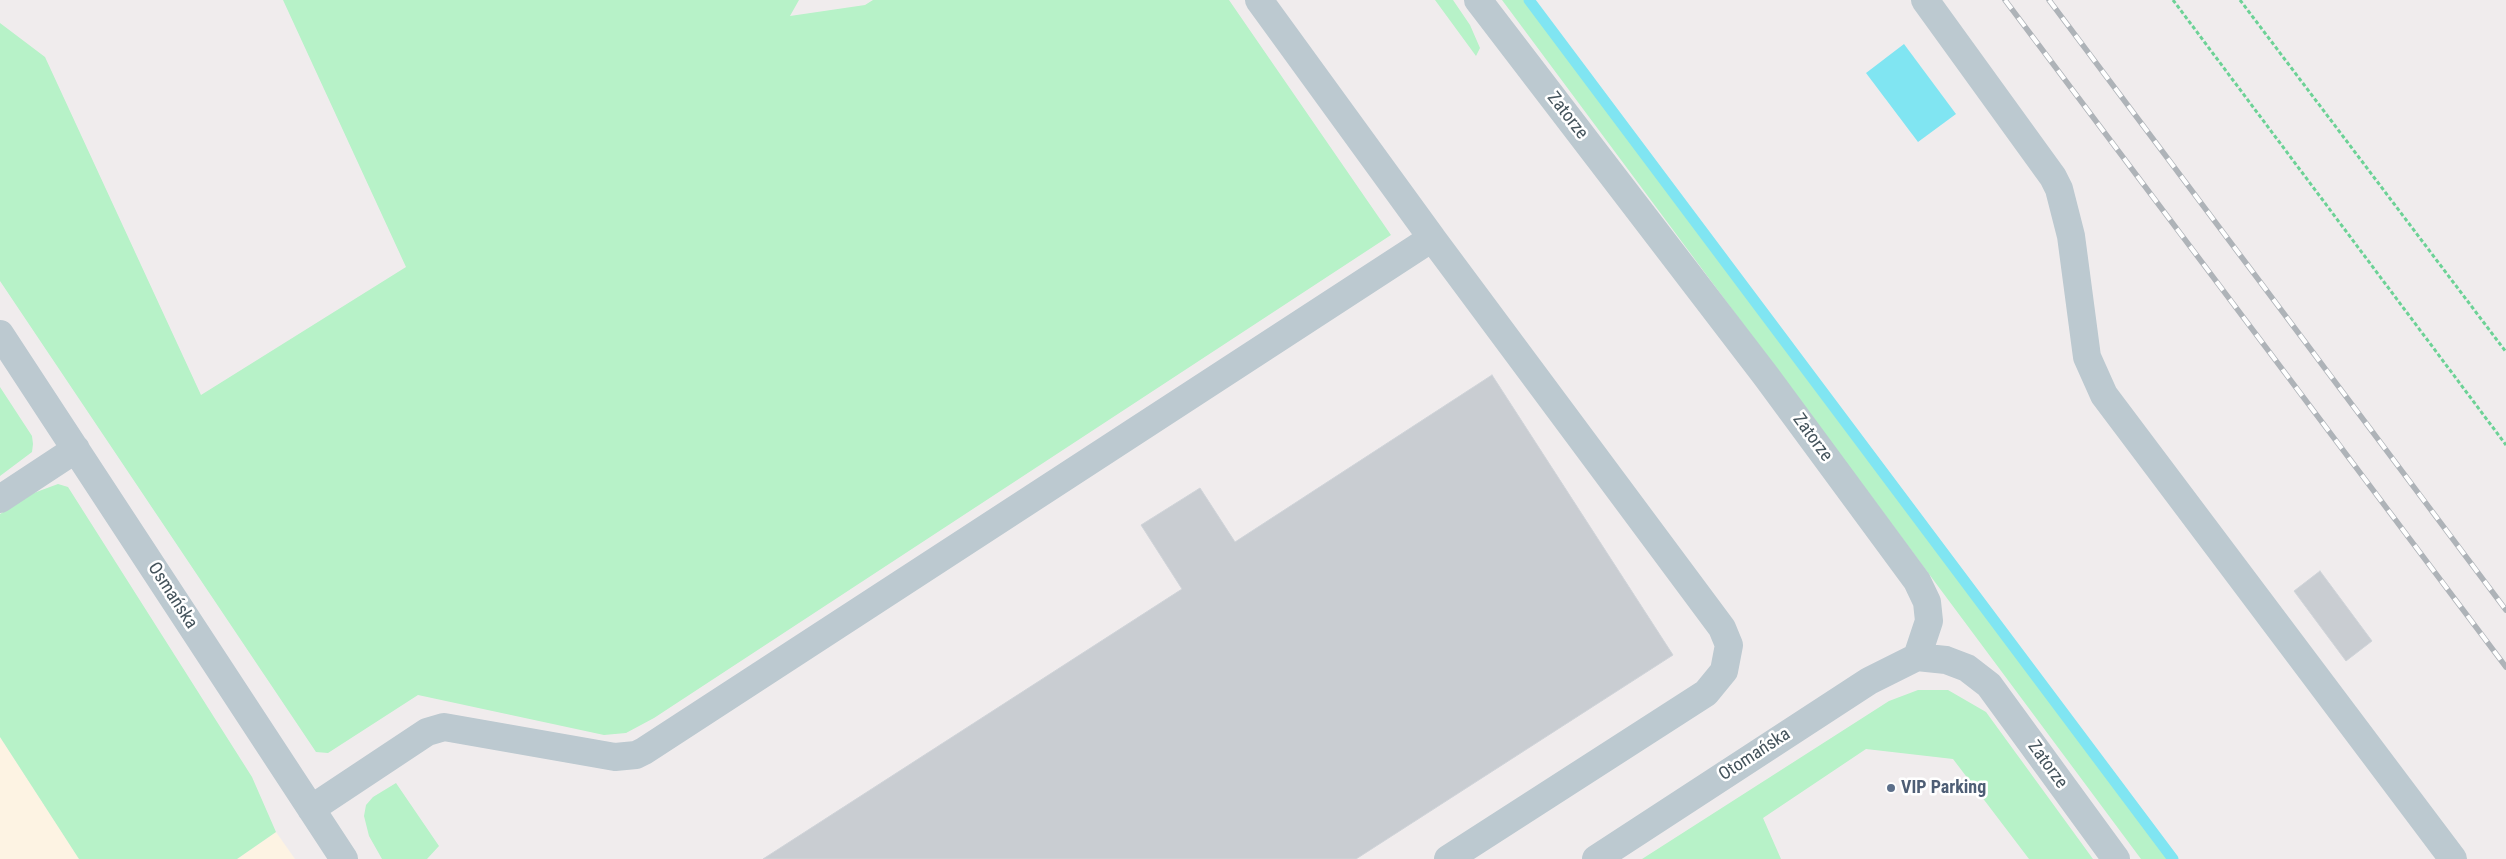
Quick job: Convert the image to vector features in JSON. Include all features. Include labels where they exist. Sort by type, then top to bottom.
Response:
[{"type":"street","points":[[1259,0],[1432,238],[1722,628],[1729,645],[1724,671],[1706,693],[1448,859]]},
{"type":"street","name":"Zatorze","points":[[1478,0],[1766,376],[1917,582],[1927,602],[1929,621],[1917,657],[1946,660],[1967,668],[1988,685],[2116,859]]},
{"type":"street","points":[[1925,0],[2053,177],[2059,189],[2072,236],[2087,357],[2104,395],[2453,859]]},
{"type":"street","points":[[312,809],[427,732],[444,727],[615,757],[636,755],[644,751],[1432,238]]},
{"type":"street","name":"Osmańska","points":[[0,334],[344,859]]},
{"type":"street","points":[[0,499],[76,450]]},
{"type":"street","name":"Otomańska","points":[[1596,859],[1869,682],[1917,657]]},
{"type":"path","points":[[2173,0],[2506,445]]},
{"type":"path","points":[[2240,0],[2506,352]]},
{"type":"shaded area","points":[[0,737],[66,838],[79,859],[0,859]]},
{"type":"shaded area","points":[[276,832],[295,859],[237,859]]},
{"type":"green space","points":[[283,0],[799,0],[790,16],[865,5],[873,0],[1229,0],[1391,235],[654,718],[626,733],[604,735],[418,695],[328,753],[316,752],[0,281],[0,23],[45,57],[201,395],[406,267]]},
{"type":"green space","points":[[1435,0],[1453,0],[1470,25],[1480,48],[1476,56]]},
{"type":"green space","points":[[1502,0],[1535,0],[2178,859],[2141,859]]},
{"type":"green space","points":[[0,387],[32,436],[33,444],[32,452],[0,476]]},
{"type":"green space","points":[[58,484],[68,487],[252,777],[276,832],[237,859],[79,859],[0,737],[0,514],[31,494]]},
{"type":"green space","points":[[1918,690],[1948,690],[1986,712],[2093,859],[2029,859],[1953,759],[1866,749],[1763,818],[1781,859],[1642,859],[1889,701]]},
{"type":"green space","points":[[396,783],[439,846],[427,859],[382,859],[369,836],[364,816],[366,805],[373,797]]},
{"type":"water","points":[[1904,44],[1956,114],[1918,142],[1866,73]]},
{"type":"building","points":[[1492,375],[1673,655],[1356,859],[763,859],[1182,589],[1141,525],[1200,488],[1235,542]]},
{"type":"building","points":[[2320,571],[2372,641],[2346,661],[2294,591]]},
{"type":"waterway","points":[[1529,0],[2173,859]]},
{"type":"railway","points":[[2005,0],[2506,667]]},
{"type":"railway","points":[[2049,0],[2506,610]]},
{"type":"place","name":"VIP Parking","points":[[1891,788]]}]
